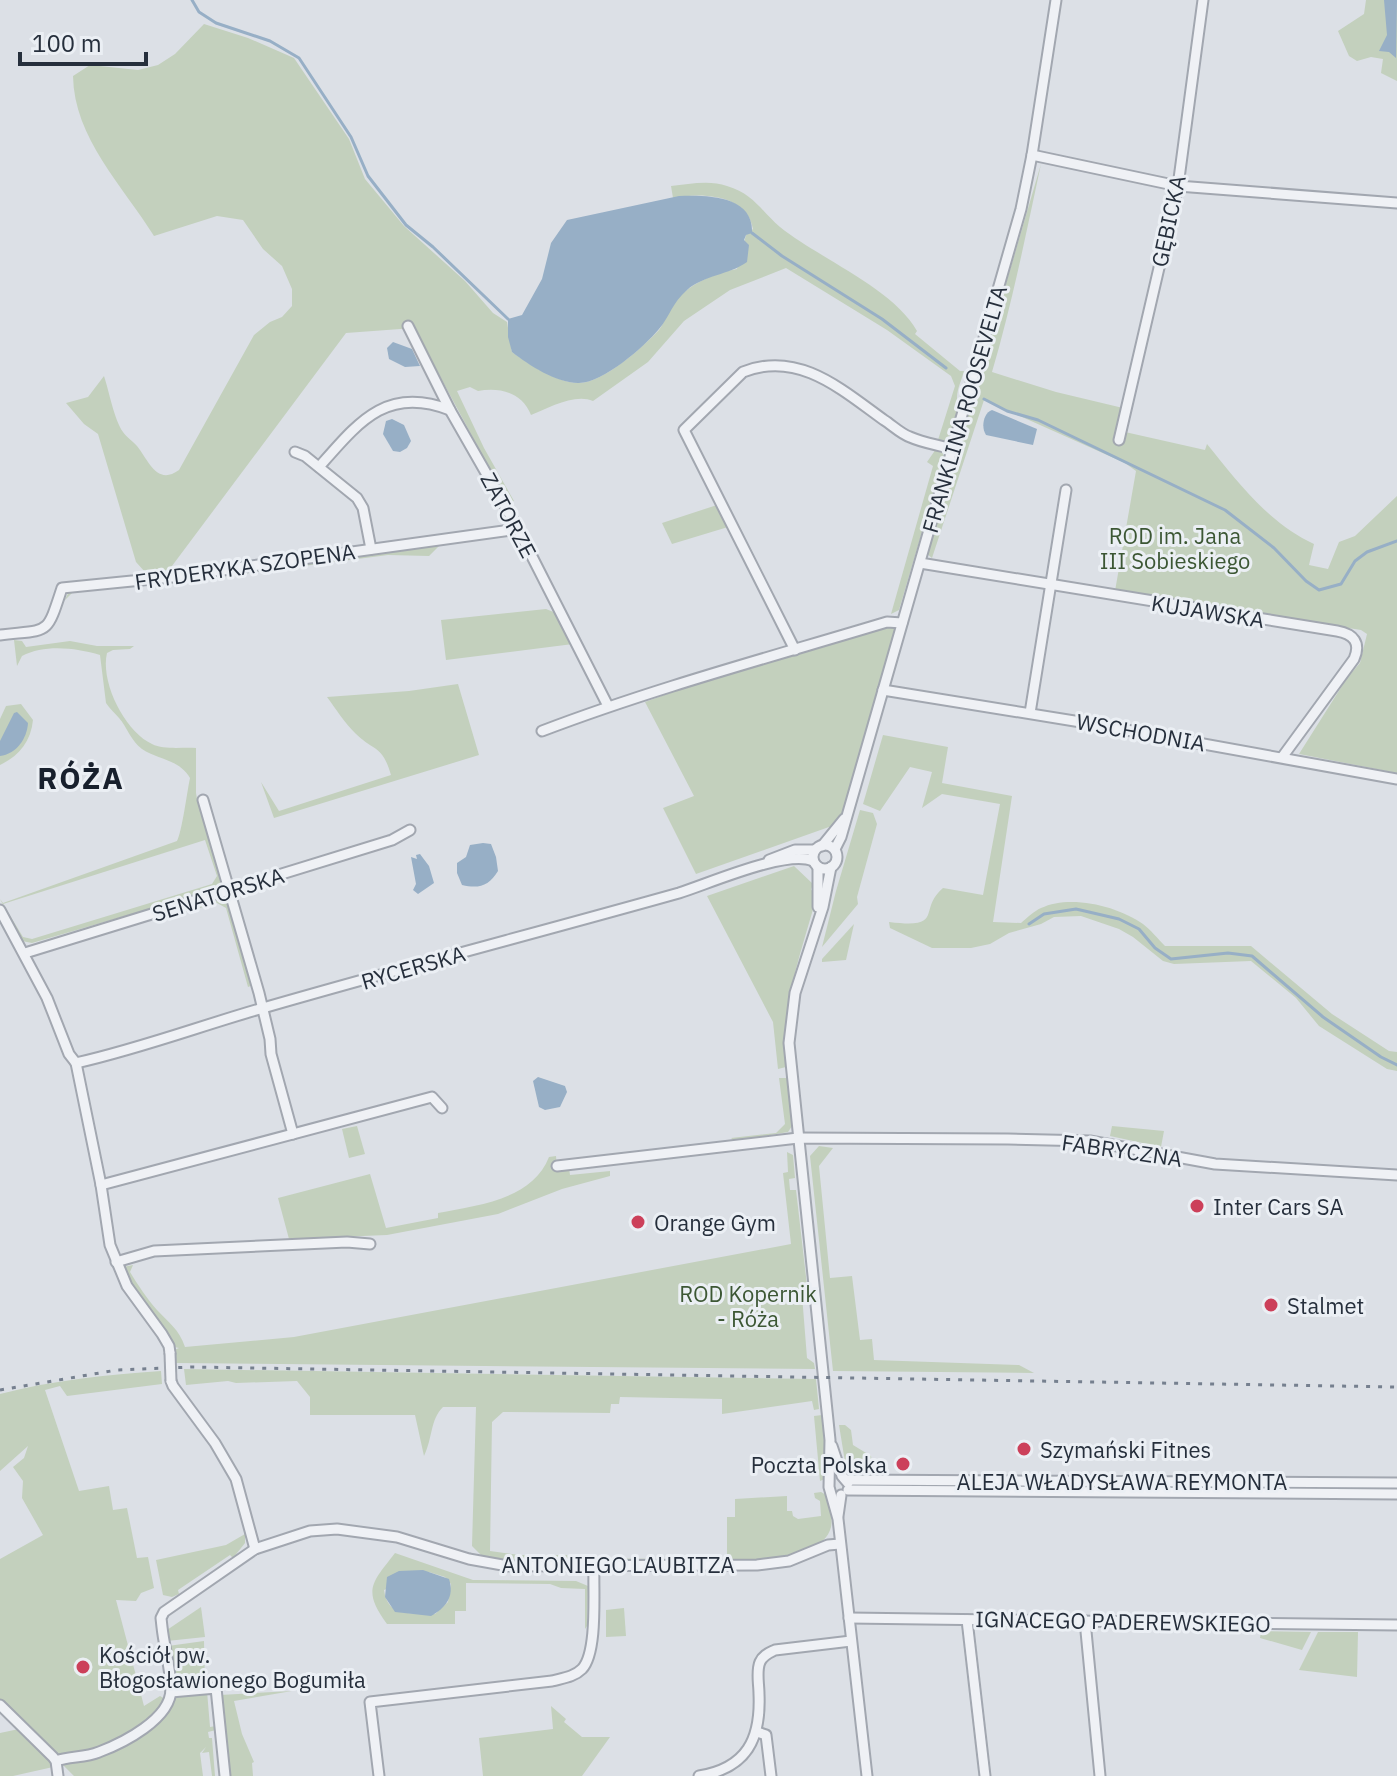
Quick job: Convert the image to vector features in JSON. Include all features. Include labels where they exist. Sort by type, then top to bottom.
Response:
[{"type":"street","name":"FRANKLINA ROOSEVELTA","points":[[831,867],[1021,209],[1056,0]]},
{"type":"street","name":"GĘBICKA","points":[[1119,440],[1178,186],[1203,0]]},
{"type":"street","points":[[1032,155],[1178,186],[1397,203]]},
{"type":"street","name":"ZATORZE","points":[[408,326],[450,410],[518,529],[608,706]]},
{"type":"street","points":[[795,650],[684,430],[743,372],[756,367],[784,364],[807,371],[848,394],[909,437],[952,449]]},
{"type":"street","points":[[319,467],[362,420],[379,409],[408,401],[450,410]]},
{"type":"street","points":[[295,452],[357,498],[363,508],[371,549]]},
{"type":"street","points":[[1030,713],[1066,490]]},
{"type":"street","name":"FRYDERYKA SZOPENA","points":[[0,635],[43,630],[51,624],[62,588],[172,577],[518,529]]},
{"type":"street","name":"KUJAWSKA","points":[[920,563],[1345,632],[1357,642],[1354,659],[1283,756]]},
{"type":"street","points":[[542,731],[608,706],[887,622],[902,623]]},
{"type":"street","name":"WSCHODNIA","points":[[883,690],[1283,756],[1397,779]]},
{"type":"street","points":[[203,800],[262,1008],[293,1134]]},
{"type":"street","name":"FRANKLINA ROOSEVELTA","points":[[817,856],[848,813]]},
{"type":"street","name":"SENATORSKA","points":[[25,953],[230,892],[392,840],[410,830]]},
{"type":"street","points":[[817,856],[835,849]]},
{"type":"street","points":[[817,856],[831,867],[823,907],[795,993],[789,1028],[790,1062],[830,1440],[829,1485],[842,1484]]},
{"type":"street","points":[[817,856],[817,918]]},
{"type":"street","name":"RYCERSKA","points":[[72,1058],[616,911],[759,865],[817,856]]},
{"type":"street","points":[[0,910],[47,998],[72,1058],[116,1262],[127,1286],[169,1346],[173,1386],[215,1443],[236,1479],[255,1549]]},
{"type":"street","points":[[101,1185],[432,1097],[442,1108]]},
{"type":"street","name":"FABRYCZNA","points":[[557,1166],[798,1138],[1090,1141],[1215,1164],[1397,1175]]},
{"type":"street","points":[[116,1262],[154,1251],[347,1242],[370,1244]]},
{"type":"street","points":[[830,1440],[842,1484],[838,1519],[840,1544],[867,1776]]},
{"type":"street","name":"ALEJA WŁADYSŁAWA REYMONTA","points":[[842,1484],[851,1477],[863,1480],[1397,1483]]},
{"type":"street","name":"ALEJA WŁADYSŁAWA REYMONTA","points":[[842,1484],[1397,1494]]},
{"type":"street","name":"ANTONIEGO LAUBITZA","points":[[171,1692],[162,1627],[164,1612],[255,1549],[301,1533],[337,1529],[397,1537],[498,1565],[594,1567],[769,1564],[789,1561],[828,1545],[840,1544]]},
{"type":"street","points":[[379,1776],[370,1702],[552,1681],[576,1674],[584,1667],[591,1642],[594,1567]]},
{"type":"street","name":"IGNACEGO PADEREWSKIEGO","points":[[849,1618],[1397,1625]]},
{"type":"street","points":[[967,1620],[985,1776]]},
{"type":"street","points":[[1085,1621],[1100,1776]]},
{"type":"street","points":[[699,1776],[729,1768],[746,1752],[757,1732],[760,1717],[758,1669],[764,1656],[775,1650],[851,1641]]},
{"type":"street","points":[[56,1761],[97,1753],[136,1732],[159,1717],[167,1706],[171,1692],[216,1688],[225,1776]]},
{"type":"street","points":[[0,1705],[56,1761],[58,1776]]},
{"type":"street","points":[[757,1732],[766,1735],[771,1776]]},
{"type":"green space","points":[[1366,0],[1397,0],[1397,81],[1381,73],[1383,59],[1371,57],[1357,61],[1349,56],[1338,31],[1364,14]]},
{"type":"green space","points":[[204,24],[248,38],[294,58],[349,139],[365,179],[404,226],[465,281],[493,313],[507,322],[512,352],[544,372],[578,383],[599,378],[633,355],[652,337],[661,327],[673,303],[686,290],[719,273],[737,269],[746,235],[753,229],[742,209],[732,202],[709,196],[673,198],[671,186],[714,183],[744,194],[796,239],[874,288],[906,315],[917,331],[915,334],[960,371],[964,371],[952,432],[945,441],[938,440],[955,386],[951,376],[887,330],[786,268],[730,290],[684,321],[648,362],[593,401],[570,400],[531,415],[522,401],[509,393],[478,391],[470,387],[457,391],[514,501],[508,503],[414,328],[346,333],[169,570],[145,572],[136,562],[98,434],[84,424],[66,403],[88,397],[104,376],[114,413],[123,432],[154,470],[165,475],[179,470],[254,335],[282,317],[292,306],[292,289],[282,266],[263,249],[243,220],[217,216],[154,236],[91,141],[75,99],[73,76],[90,65],[138,70],[158,65],[175,54]]},
{"type":"green space","name":"ROD im. Jana III Sobieskiego","points":[[1041,164],[992,372],[1123,408],[1114,441],[1123,443],[1125,432],[1205,450],[1207,444],[1268,513],[1314,544],[1309,565],[1328,569],[1339,542],[1355,536],[1397,496],[1397,773],[1299,754],[1347,678],[1360,663],[1367,634],[1361,630],[1115,591],[1136,471],[1125,463],[984,400],[932,558],[927,554]]},
{"type":"green space","points":[[936,449],[942,451],[944,457],[899,610],[891,614],[933,466],[927,462]]},
{"type":"green space","points":[[717,505],[728,527],[672,544],[662,523]]},
{"type":"green space","points":[[511,535],[440,545],[429,556],[388,555],[167,584],[73,592],[64,601],[70,590]]},
{"type":"green space","points":[[546,609],[556,613],[573,644],[446,660],[441,620]]},
{"type":"green space","points":[[889,625],[895,630],[835,830],[829,827],[696,874],[663,808],[694,796],[645,702],[706,680]]},
{"type":"green space","points":[[14,640],[22,641],[26,647],[70,641],[97,646],[134,646],[107,653],[107,678],[111,691],[124,718],[142,738],[162,747],[196,748],[197,799],[200,799],[223,884],[221,888],[32,943],[22,941],[0,899],[3,903],[177,841],[190,778],[180,767],[138,746],[106,703],[100,655],[71,649],[41,650],[22,656],[17,666]],"holes":[[[205,840],[217,876],[212,884],[32,939],[23,937],[3,904]]]},
{"type":"green space","points":[[458,684],[479,755],[274,818],[261,782],[279,811],[391,775],[381,753],[355,733],[327,697]]},
{"type":"green space","points":[[21,704],[33,720],[30,735],[13,757],[0,765],[0,719],[6,706]]},
{"type":"green space","points":[[883,735],[948,747],[942,783],[1012,796],[993,922],[1021,923],[1041,908],[1079,902],[1107,907],[1133,918],[1146,926],[1165,946],[1251,946],[1332,1014],[1389,1051],[1397,1052],[1397,1071],[1387,1069],[1319,1026],[1296,998],[1251,961],[1174,964],[1163,961],[1119,929],[1081,916],[1054,917],[1009,933],[990,944],[971,948],[932,948],[890,928],[889,922],[918,923],[924,920],[943,888],[983,895],[1000,804],[942,794],[922,808],[932,772],[910,767],[880,811],[863,804]]},
{"type":"green space","points":[[860,810],[873,813],[877,824],[857,897],[858,904],[822,947],[836,891]]},
{"type":"green space","points":[[794,866],[813,884],[811,890],[818,892],[789,1000],[786,1067],[778,1069],[773,1022],[707,896]]},
{"type":"green space","points":[[215,900],[228,903],[253,985],[248,987],[226,908],[217,903],[165,918],[165,914]]},
{"type":"green space","points":[[854,924],[846,960],[822,962],[822,959]]},
{"type":"green space","points":[[779,1078],[787,1078],[792,1126],[788,1132],[735,1141],[731,1138],[776,1133],[785,1124]]},
{"type":"green space","points":[[357,1126],[365,1154],[349,1158],[342,1129]]},
{"type":"green space","points":[[1112,1126],[1164,1131],[1161,1147],[1110,1136]]},
{"type":"green space","points":[[819,1146],[833,1148],[819,1166],[830,1278],[852,1276],[860,1340],[872,1339],[874,1360],[1019,1365],[1034,1373],[833,1371],[810,1156]]},
{"type":"green space","name":"ROD Kopernik - Róża","points":[[787,1152],[793,1155],[795,1178],[789,1179],[790,1190],[796,1190],[808,1294],[802,1295],[807,1358],[814,1363],[815,1369],[174,1363],[174,1350],[179,1348],[174,1347],[130,1285],[123,1267],[133,1265],[130,1272],[136,1282],[177,1331],[185,1347],[294,1337],[791,1244],[783,1173],[788,1172]]},
{"type":"green space","points":[[556,1156],[557,1169],[569,1168],[570,1175],[610,1171],[610,1176],[562,1189],[498,1214],[387,1235],[289,1239],[278,1198],[370,1174],[386,1228],[438,1218],[438,1213],[486,1203],[517,1192],[541,1171],[549,1157]]},
{"type":"green space","points":[[184,1369],[816,1379],[819,1409],[814,1410],[812,1401],[722,1414],[722,1399],[620,1397],[619,1404],[611,1404],[610,1413],[503,1412],[492,1422],[490,1551],[520,1555],[567,1555],[568,1558],[682,1559],[680,1562],[508,1562],[484,1558],[472,1546],[476,1407],[443,1407],[436,1417],[424,1456],[415,1415],[310,1415],[310,1397],[297,1381],[228,1381],[186,1385]]},
{"type":"green space","points":[[161,1371],[162,1384],[67,1396],[60,1386],[45,1390],[79,1491],[109,1486],[113,1510],[127,1508],[137,1558],[148,1557],[154,1588],[141,1593],[136,1601],[116,1600],[144,1706],[160,1696],[165,1699],[155,1715],[124,1737],[90,1751],[57,1757],[0,1700],[0,1559],[43,1535],[22,1498],[23,1481],[13,1467],[24,1458],[28,1446],[0,1471],[0,1394],[100,1376]]},
{"type":"green space","points":[[822,1415],[827,1478],[820,1481],[814,1416]]},
{"type":"green space","points":[[839,1425],[851,1430],[853,1445],[871,1456],[873,1469],[860,1471],[845,1462]]},
{"type":"green space","points":[[821,1492],[828,1496],[831,1527],[824,1540],[810,1549],[770,1559],[693,1562],[692,1559],[727,1559],[727,1517],[735,1517],[735,1499],[787,1496],[787,1511],[792,1511],[798,1519],[821,1516],[820,1501],[814,1493]]},
{"type":"green space","points":[[245,1534],[245,1543],[233,1558],[230,1555],[178,1590],[179,1594],[172,1597],[163,1595],[156,1560],[226,1545]]},
{"type":"green space","points":[[395,1553],[473,1580],[576,1581],[588,1586],[587,1626],[585,1629],[585,1589],[561,1588],[550,1584],[466,1583],[466,1611],[455,1611],[455,1624],[387,1624],[372,1595],[376,1580]],"holes":[[[429,1572],[445,1577],[451,1584],[448,1602],[435,1614],[402,1612],[390,1606],[386,1599],[384,1590]]]},
{"type":"green space","points":[[201,1607],[205,1637],[167,1641],[164,1632]]},
{"type":"green space","points":[[624,1608],[626,1636],[606,1637],[606,1610]]},
{"type":"green space","points":[[1261,1631],[1311,1632],[1302,1650],[1260,1638]]},
{"type":"green space","points":[[1318,1632],[1358,1632],[1357,1677],[1299,1670]]},
{"type":"green space","points":[[204,1641],[205,1685],[173,1686],[168,1646]]},
{"type":"green space","points":[[207,1691],[210,1727],[216,1726],[216,1730],[208,1732],[209,1738],[212,1738],[215,1776],[212,1776],[209,1752],[202,1753],[206,1747],[200,1753],[203,1776],[74,1776],[60,1762],[98,1755],[160,1720],[176,1694]]},
{"type":"green space","points":[[292,1691],[234,1701],[242,1734],[254,1762],[253,1776],[229,1776],[220,1695]]},
{"type":"green space","points":[[551,1706],[582,1737],[610,1737],[582,1776],[483,1776],[479,1738],[553,1729]]},
{"type":"green space","points":[[19,1729],[50,1759],[53,1767],[0,1776],[0,1733]]},
{"type":"water","points":[[1384,0],[1397,0],[1396,58],[1389,52],[1379,51],[1387,35]]},
{"type":"water","points":[[679,196],[714,197],[737,204],[745,211],[751,220],[752,233],[746,235],[744,240],[749,245],[747,262],[687,290],[659,329],[643,345],[599,378],[588,382],[569,382],[535,368],[512,352],[508,319],[522,315],[542,279],[551,243],[567,220]]},
{"type":"water","points":[[393,342],[412,349],[420,366],[405,367],[389,359],[387,348]]},
{"type":"water","points":[[992,410],[1037,429],[1033,445],[986,435],[984,421]]},
{"type":"water","points":[[392,419],[404,425],[411,441],[400,452],[393,451],[383,434],[386,421]]},
{"type":"water","points":[[17,712],[28,723],[25,735],[16,749],[0,756],[0,741]]},
{"type":"water","points":[[491,844],[498,871],[483,885],[462,885],[457,863],[466,857],[470,845]]},
{"type":"water","points":[[420,854],[429,866],[434,883],[418,894],[413,890],[416,884],[411,857],[417,859],[416,855]]},
{"type":"water","points":[[538,1077],[565,1086],[567,1092],[560,1107],[545,1110],[539,1107],[533,1081]]},
{"type":"water","points":[[423,1570],[449,1579],[451,1591],[448,1601],[431,1616],[395,1612],[385,1597],[387,1577],[399,1571]]},
{"type":"waterway","points":[[192,0],[199,12],[216,23],[270,41],[299,58],[351,137],[368,176],[406,225],[508,319]]},
{"type":"waterway","points":[[752,233],[782,256],[882,319],[946,368]]},
{"type":"waterway","points":[[984,399],[1007,411],[1038,420],[1225,510],[1274,548],[1319,590],[1341,584],[1355,561],[1367,552],[1397,541]]},
{"type":"waterway","points":[[1029,924],[1044,914],[1076,909],[1119,919],[1139,929],[1155,948],[1171,959],[1228,953],[1252,956],[1323,1017],[1397,1065]]},
{"type":"railway","points":[[0,1390],[117,1370],[192,1367],[1397,1387]]},
{"type":"place","name":"Inter Cars SA","points":[[1197,1206]]},
{"type":"place","name":"Orange Gym","points":[[638,1222]]},
{"type":"place","name":"Stalmet","points":[[1271,1305]]},
{"type":"place","name":"Szymański Fitnes","points":[[1024,1449]]},
{"type":"place","name":"Poczta Polska","points":[[903,1464]]},
{"type":"place","name":"Kościół pw. Błogosławionego Bogumiła","points":[[83,1667]]},
{"type":"district","name":"RÓŻA","points":[[81,777]]}]
